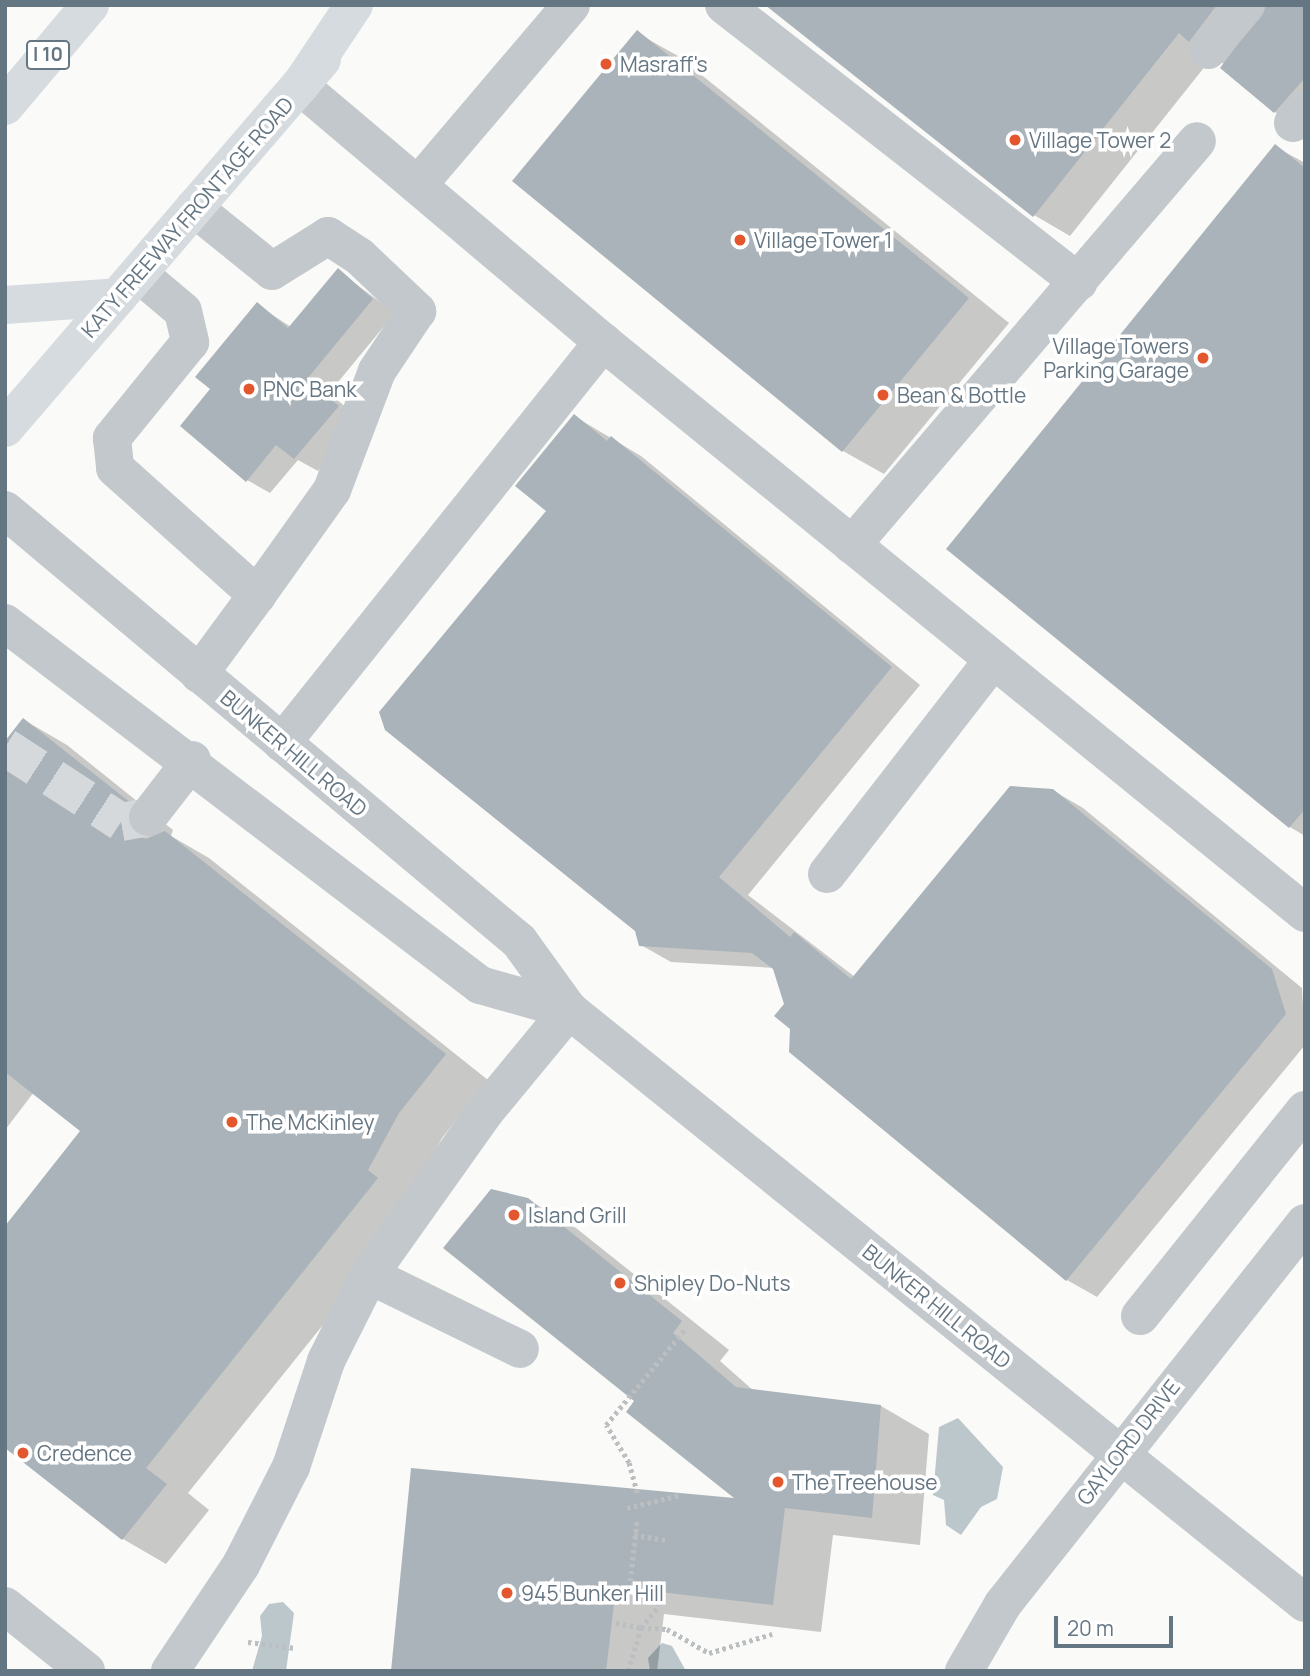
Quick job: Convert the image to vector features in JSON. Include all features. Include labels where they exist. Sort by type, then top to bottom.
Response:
[{"type":"main road","name":"I 10","points":[[5,106],[90,5]]},
{"type":"main road","points":[[300,86],[354,5]]},
{"type":"main road","name":"KATY FREEWAY FRONTAGE ROAD","points":[[5,428],[369,5]]},
{"type":"main road","points":[[5,305],[128,285]]},
{"type":"street","points":[[418,185],[571,5]]},
{"type":"street","points":[[724,5],[1079,282]]},
{"type":"street","points":[[1208,50],[1246,5]]},
{"type":"street","points":[[300,86],[603,342],[1305,913]]},
{"type":"street","points":[[852,545],[1197,141]]},
{"type":"street","points":[[194,208],[272,271],[328,236],[417,311],[377,371],[332,490],[199,674]]},
{"type":"street","points":[[128,285],[183,311],[190,342],[112,438],[116,468],[257,595]]},
{"type":"street","points":[[282,743],[603,342]]},
{"type":"street","name":"BUNKER HILL ROAD","points":[[5,510],[519,941],[569,1010],[1305,1602]]},
{"type":"street","name":"BUNKER HILL ROAD","points":[[5,622],[192,760],[480,985],[569,1010]]},
{"type":"street","points":[[827,874],[993,660]]},
{"type":"street","points":[[148,817],[192,760]]},
{"type":"street","points":[[170,1671],[241,1565],[291,1467],[326,1361],[369,1275],[484,1113],[569,1010]]},
{"type":"street","points":[[1140,1316],[1305,1110]]},
{"type":"street","name":"GAYLORD DRIVE","points":[[964,1671],[1003,1604],[1119,1453],[1305,1223]]},
{"type":"street","points":[[369,1275],[520,1349]]},
{"type":"street","points":[[5,1606],[86,1671]]},
{"type":"path","points":[[638,1493],[629,1463],[606,1424],[686,1328]]},
{"type":"path","points":[[627,1508],[680,1495]]},
{"type":"path","points":[[628,1671],[641,1628],[658,1599],[630,1581],[636,1518]]},
{"type":"path","points":[[634,1535],[666,1540]]},
{"type":"path","points":[[616,1623],[667,1629],[709,1653],[772,1634]]},
{"type":"path","points":[[248,1642],[296,1648]]},
{"type":"shaded area","points":[[958,1418],[1003,1467],[997,1499],[981,1507],[961,1535],[946,1525],[944,1500],[933,1495],[939,1427]]},
{"type":"shaded area","points":[[283,1602],[294,1613],[286,1671],[252,1671],[262,1636],[260,1616],[269,1604]]},
{"type":"shaded area","points":[[662,1643],[672,1646],[686,1671],[650,1671],[648,1658]]},
{"type":"building","name":"Village Tower 2","points":[[765,5],[1217,5],[1189,42],[1179,33],[1033,217]]},
{"type":"building","points":[[1267,5],[1305,5],[1305,78],[1274,113],[1220,68]]},
{"type":"building","name":"Village Tower 1","points":[[637,30],[969,298],[842,452],[512,181]]},
{"type":"building","name":"Village Towers Parking Garage","points":[[1275,144],[1305,168],[1305,809],[1289,828],[946,549]]},
{"type":"building","points":[[338,268],[373,299],[307,379],[339,406],[294,459],[276,445],[246,482],[180,426],[210,389],[195,377],[257,302],[288,328]]},
{"type":"building","points":[[574,414],[607,441],[611,436],[892,667],[719,877],[790,937],[794,932],[851,979],[1010,786],[1053,789],[1272,969],[1286,1014],[1066,1281],[789,1052],[790,1029],[774,1016],[784,1004],[773,969],[752,953],[639,946],[635,931],[385,730],[379,712],[546,511],[515,486]]},
{"type":"building","name":"The McKinley","points":[[23,718],[131,803],[126,815],[134,834],[146,839],[165,831],[446,1054],[399,1113],[368,1170],[378,1178],[146,1468],[167,1484],[122,1540],[5,1448],[5,1226],[80,1131],[5,1072],[5,741]]},
{"type":"building","points":[[491,1189],[528,1198],[682,1321],[673,1333],[736,1387],[881,1405],[872,1518],[785,1508],[773,1605],[616,1587],[606,1671],[391,1671],[411,1468],[734,1498],[626,1412],[634,1401],[443,1248]]},
{"type":"tunnel","points":[[5,747],[121,822],[148,817]]},
{"type":"place","name":"Masraff's","points":[[606,64]]},
{"type":"place","name":"Village Tower 2","points":[[1015,140]]},
{"type":"place","name":"Village Tower 1","points":[[740,240]]},
{"type":"place","name":"Village Towers Parking Garage","points":[[1203,358]]},
{"type":"place","name":"PNC Bank","points":[[249,389]]},
{"type":"place","name":"Bean & Bottle","points":[[883,395]]},
{"type":"place","name":"The McKinley","points":[[232,1122]]},
{"type":"place","name":"Island Grill","points":[[514,1215]]},
{"type":"place","name":"Shipley Do-Nuts","points":[[620,1283]]},
{"type":"place","name":"Credence","points":[[23,1453]]},
{"type":"place","name":"The Treehouse","points":[[778,1482]]},
{"type":"place","name":"945 Bunker Hill","points":[[507,1593]]}]
